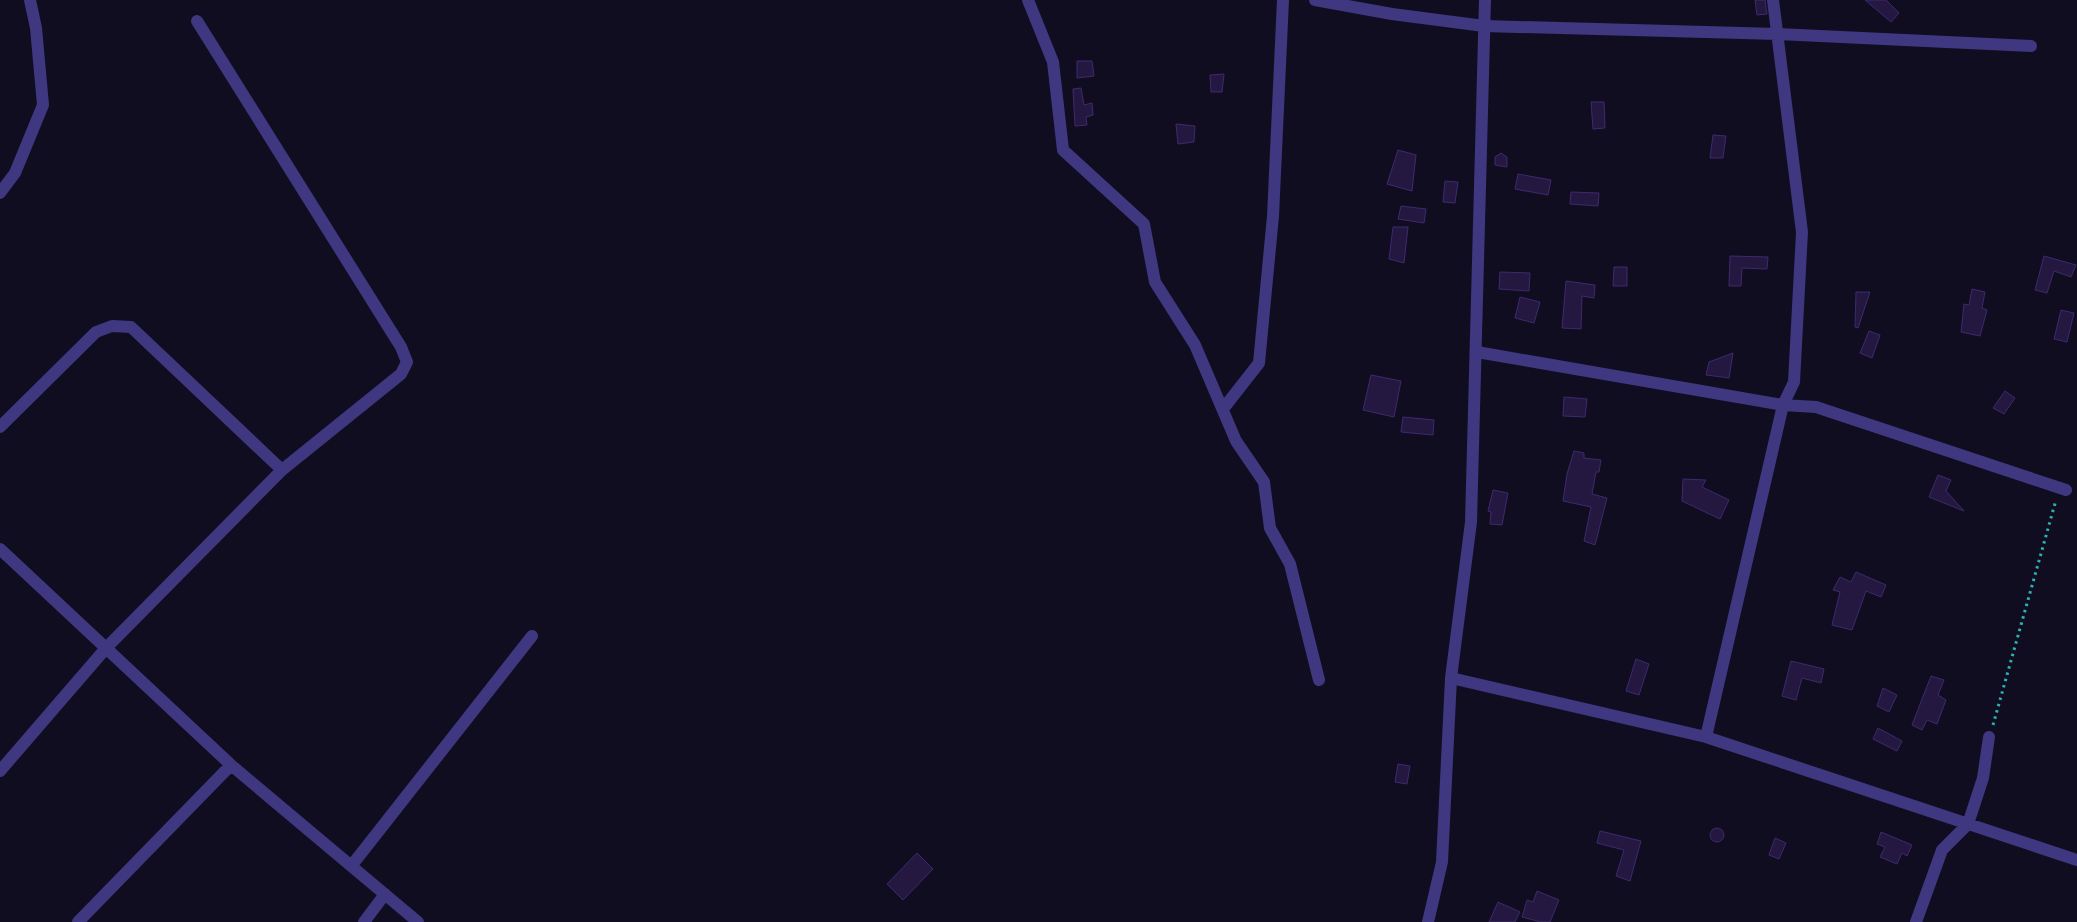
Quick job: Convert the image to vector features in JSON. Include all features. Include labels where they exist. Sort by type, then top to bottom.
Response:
[{"type":"street","points":[[0,193],[15,173],[43,105],[36,28],[30,0]]},
{"type":"street","points":[[1028,0],[1053,62],[1063,150],[1144,224],[1156,282],[1195,345],[1236,441],[1264,482],[1270,528],[1290,564],[1319,680]]},
{"type":"street","points":[[1222,409],[1260,363],[1273,216],[1283,0]]},
{"type":"street","points":[[1315,0],[1392,14],[1484,26],[1778,34],[2031,46]]},
{"type":"street","points":[[1428,922],[1442,862],[1451,678],[1471,522],[1485,0]]},
{"type":"street","points":[[1706,736],[1783,405],[1794,382],[1802,232],[1773,0]]},
{"type":"street","points":[[0,771],[107,647],[282,470],[401,374],[407,362],[391,331],[197,21]]},
{"type":"street","points":[[0,426],[96,332],[112,326],[131,327],[282,470]]},
{"type":"street","points":[[1476,352],[1783,405],[1816,407],[2063,488]]},
{"type":"street","points":[[0,549],[231,765],[418,922]]},
{"type":"street","points":[[352,865],[532,636]]},
{"type":"street","points":[[1451,678],[1706,736],[2077,860]]},
{"type":"street","points":[[1916,922],[1942,850],[1968,824],[1983,778],[1989,737]]},
{"type":"street","points":[[78,922],[231,765]]},
{"type":"street","points":[[364,922],[385,894]]},
{"type":"path","points":[[1989,737],[2063,488]]},
{"type":"building","points":[[1755,0],[1765,0],[1767,14],[1757,15]]},
{"type":"building","points":[[1865,0],[1886,0],[1899,13],[1891,22]]},
{"type":"building","points":[[1077,61],[1092,61],[1094,76],[1077,78]]},
{"type":"building","points":[[1224,74],[1222,92],[1211,92],[1210,75]]},
{"type":"building","points":[[1081,88],[1084,105],[1092,103],[1093,115],[1086,117],[1087,125],[1075,126],[1073,89]]},
{"type":"building","points":[[1591,102],[1604,102],[1605,128],[1593,129]]},
{"type":"building","points":[[1176,124],[1195,126],[1194,142],[1178,144]]},
{"type":"building","points":[[1713,135],[1726,136],[1723,158],[1710,158]]},
{"type":"building","points":[[1398,150],[1416,155],[1412,191],[1387,184]]},
{"type":"building","points":[[1501,153],[1507,157],[1507,167],[1495,165],[1495,157]]},
{"type":"building","points":[[1518,174],[1551,180],[1548,195],[1515,189]]},
{"type":"building","points":[[1445,181],[1458,182],[1455,203],[1443,202]]},
{"type":"building","points":[[1571,192],[1599,193],[1598,206],[1570,204]]},
{"type":"building","points":[[1401,206],[1426,209],[1424,223],[1398,219]]},
{"type":"building","points":[[1393,227],[1408,227],[1404,263],[1389,259]]},
{"type":"building","points":[[1730,256],[1768,257],[1767,269],[1742,268],[1741,286],[1729,286]]},
{"type":"building","points":[[2044,256],[2076,265],[2071,277],[2054,271],[2047,293],[2035,290]]},
{"type":"building","points":[[1614,267],[1627,267],[1627,286],[1613,286]]},
{"type":"building","points":[[1500,272],[1530,273],[1529,291],[1499,289]]},
{"type":"building","points":[[1566,281],[1595,285],[1594,298],[1582,296],[1581,329],[1562,328]]},
{"type":"building","points":[[1972,289],[1985,292],[1982,308],[1987,310],[1980,336],[1961,332],[1964,304],[1969,305]]},
{"type":"building","points":[[1856,292],[1870,292],[1858,328],[1855,327]]},
{"type":"building","points":[[1520,297],[1540,302],[1534,323],[1515,318]]},
{"type":"building","points":[[2061,310],[2074,313],[2067,342],[2054,339]]},
{"type":"building","points":[[1869,331],[1880,335],[1872,358],[1860,353]]},
{"type":"building","points":[[1733,353],[1729,378],[1706,375],[1709,362]]},
{"type":"building","points":[[1371,375],[1401,381],[1394,417],[1363,410]]},
{"type":"building","points":[[2005,391],[2015,398],[2004,414],[1993,408]]},
{"type":"building","points":[[1564,397],[1587,399],[1585,417],[1563,416]]},
{"type":"building","points":[[1403,417],[1434,420],[1433,435],[1401,432]]},
{"type":"building","points":[[1574,451],[1584,453],[1584,458],[1601,460],[1599,472],[1596,472],[1592,494],[1607,498],[1595,545],[1584,541],[1591,507],[1563,501],[1567,474]]},
{"type":"building","points":[[1938,475],[1951,480],[1946,491],[1964,511],[1929,497]]},
{"type":"building","points":[[1683,479],[1706,480],[1702,487],[1729,500],[1720,519],[1682,501]]},
{"type":"building","points":[[1493,490],[1508,493],[1502,525],[1490,524],[1491,512],[1488,511]]},
{"type":"building","points":[[1856,572],[1886,585],[1881,597],[1866,591],[1852,630],[1832,625],[1840,592],[1833,590],[1840,577],[1851,582]]},
{"type":"building","points":[[1636,659],[1649,664],[1639,695],[1626,691]]},
{"type":"building","points":[[1791,661],[1824,669],[1821,683],[1802,678],[1796,700],[1782,696]]},
{"type":"building","points":[[1931,676],[1944,680],[1938,695],[1946,700],[1937,724],[1927,720],[1922,730],[1912,725]]},
{"type":"building","points":[[1883,688],[1897,695],[1889,712],[1877,706]]},
{"type":"building","points":[[1878,728],[1902,741],[1897,751],[1873,739]]},
{"type":"building","points":[[1398,764],[1410,766],[1407,784],[1395,782]]},
{"type":"building","points":[[1714,828],[1720,828],[1724,835],[1720,842],[1714,842],[1710,838],[1710,832]]},
{"type":"building","points":[[1600,831],[1641,841],[1630,881],[1616,876],[1624,850],[1597,843]]},
{"type":"building","points":[[1881,832],[1912,845],[1907,856],[1902,853],[1897,864],[1880,857],[1885,847],[1877,844]]},
{"type":"building","points":[[1775,838],[1786,843],[1779,859],[1769,855]]},
{"type":"building","points":[[917,853],[933,869],[903,900],[887,884]]},
{"type":"building","points":[[1537,891],[1559,900],[1550,922],[1541,922],[1522,917],[1527,900],[1533,902]]},
{"type":"building","points":[[1498,902],[1520,912],[1515,922],[1489,922]]}]
